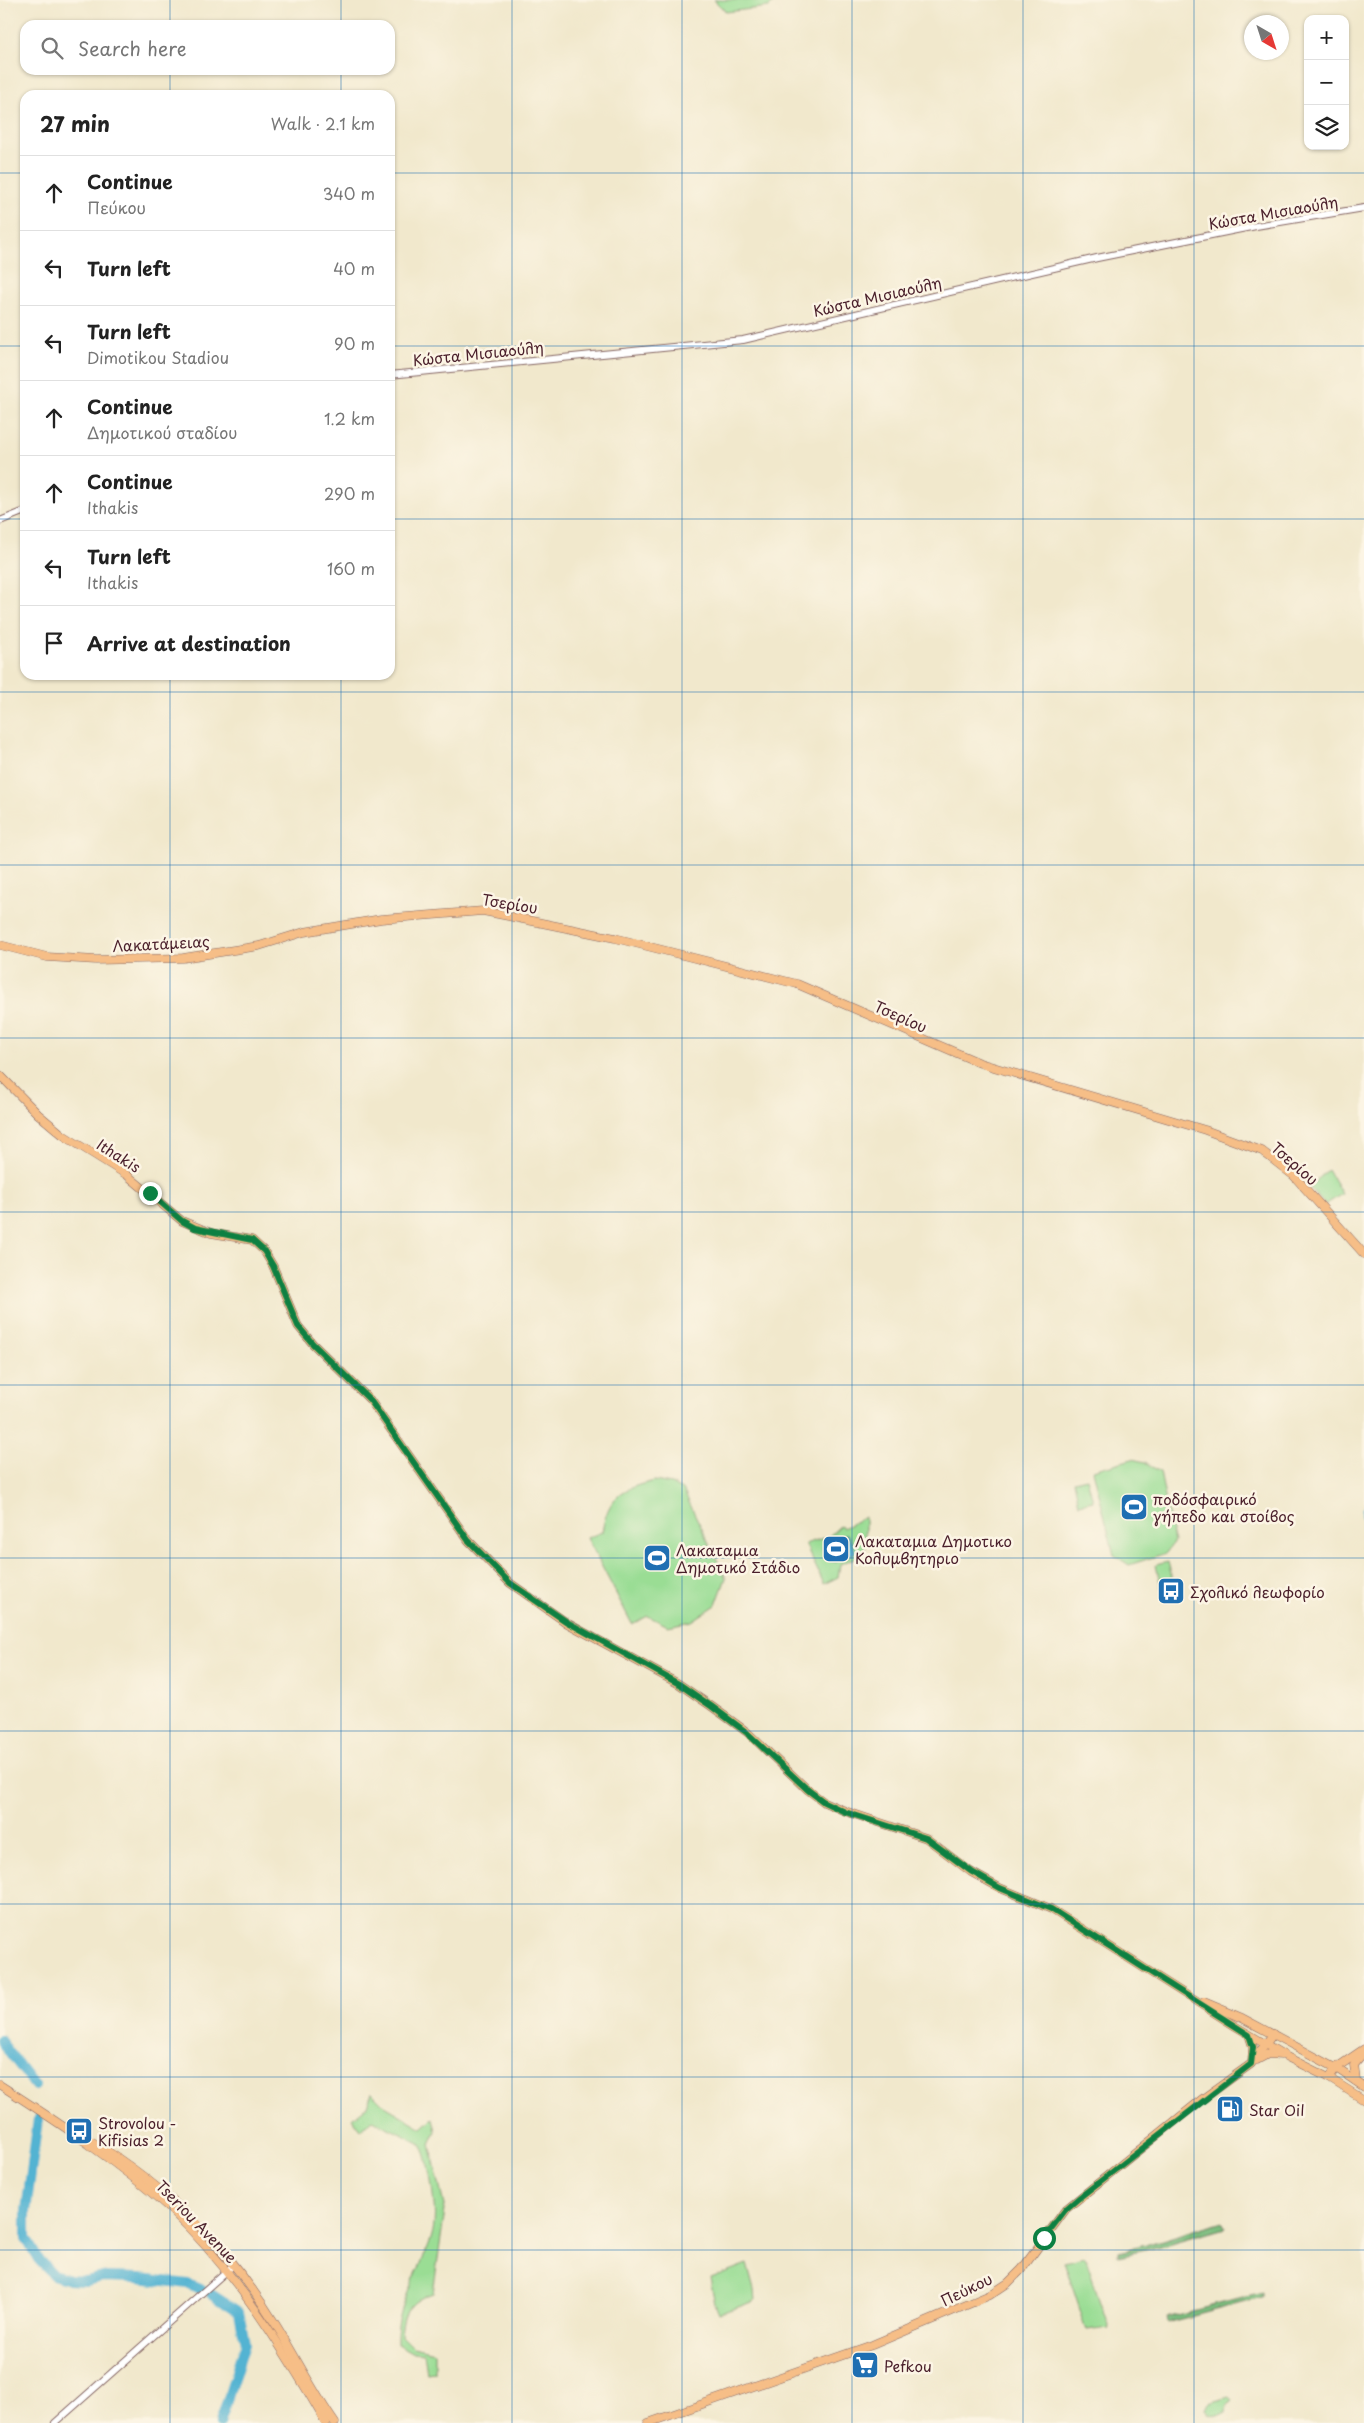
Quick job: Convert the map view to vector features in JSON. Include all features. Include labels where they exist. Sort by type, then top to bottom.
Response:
[{"type":"main road","name":"Τσερίου","points":[[381,918],[465,911],[505,914],[615,938],[797,984],[980,1063],[1205,1130],[1262,1151],[1294,1176],[1364,1254]]},
{"type":"main road","name":"Λακατάμειας","points":[[0,945],[47,957],[96,960],[183,958],[259,946],[304,932],[381,918]]},
{"type":"main road","name":"Ithakis","points":[[0,1076],[38,1114],[63,1135],[127,1175],[182,1221],[211,1233],[252,1240],[264,1251],[273,1266],[298,1326],[313,1344],[370,1400],[468,1540],[510,1583],[567,1622],[679,1684],[711,1706],[746,1732],[808,1790],[824,1802],[845,1812],[926,1838],[972,1872],[1000,1888],[1051,1909],[1191,1996]]},
{"type":"main road","points":[[1191,1996],[1227,2011],[1273,2034],[1336,2068],[1364,2087]]},
{"type":"main road","points":[[1191,1996],[1249,2035],[1329,2078],[1364,2100]]},
{"type":"main road","name":"Πεύκου","points":[[648,2423],[872,2345],[990,2295],[1015,2277],[1054,2222],[1080,2197],[1251,2064],[1273,2034]]},
{"type":"main road","points":[[1249,2035],[1253,2047],[1251,2064]]},
{"type":"main road","points":[[1329,2078],[1336,2068],[1364,2049]]},
{"type":"main road","points":[[1356,2081],[1354,2065],[1364,2053]]},
{"type":"main road","points":[[1251,2064],[1268,2054],[1286,2056]]},
{"type":"main road","name":"Tseriou Avenue","points":[[0,2085],[129,2166],[177,2203],[233,2266],[276,2325],[335,2423]]},
{"type":"main road","name":"Tseriou Avenue","points":[[69,2130],[137,2181],[168,2208],[226,2271],[269,2330],[326,2423]]},
{"type":"street","name":"Κώστα Μισιαούλη","points":[[395,374],[743,340],[1098,258],[1256,226],[1364,208]]},
{"type":"street","points":[[0,521],[20,513]]},
{"type":"street","points":[[55,2423],[233,2266]]},
{"type":"green space","points":[[714,0],[775,0],[769,7],[726,12]]},
{"type":"green space","points":[[1328,1170],[1342,1194],[1325,1205],[1309,1187]]},
{"type":"green space","name":"ποδόσφαιρικό γήπεδο και στοίβος","points":[[1132,1459],[1145,1462],[1160,1472],[1174,1542],[1166,1553],[1129,1565],[1114,1555],[1093,1470]]},
{"type":"green space","points":[[1087,1478],[1093,1501],[1079,1504],[1074,1481]]},
{"type":"green space","name":"Λακαταμια Δημοτικό Στάδιο","points":[[655,1481],[671,1484],[683,1490],[726,1578],[716,1605],[692,1621],[668,1626],[648,1616],[632,1624],[587,1538],[602,1532],[608,1510],[618,1496],[634,1487]]},
{"type":"green space","name":"Λακαταμια Δημοτικο Κολυμβητηριο","points":[[865,1517],[865,1554],[840,1564],[838,1577],[824,1584],[805,1544],[829,1536],[841,1525],[843,1528]]},
{"type":"green space","points":[[1168,1562],[1174,1585],[1161,1588],[1156,1565]]},
{"type":"green space","points":[[372,2093],[385,2106],[422,2128],[433,2118],[436,2131],[430,2144],[445,2210],[433,2293],[425,2296],[409,2308],[402,2327],[401,2336],[412,2347],[435,2352],[435,2372],[427,2373],[424,2354],[413,2353],[397,2344],[397,2330],[404,2303],[433,2231],[434,2207],[430,2175],[424,2150],[419,2143],[373,2120],[361,2130],[352,2118],[367,2106]]},
{"type":"green space","points":[[1223,2221],[1225,2227],[1150,2249],[1118,2256],[1118,2251],[1146,2245]]},
{"type":"green space","points":[[1085,2257],[1109,2328],[1087,2331],[1064,2262]]},
{"type":"green space","points":[[747,2264],[755,2301],[719,2314],[710,2278]]},
{"type":"green space","points":[[1262,2293],[1262,2298],[1167,2323],[1166,2318]]},
{"type":"green space","points":[[1229,2397],[1232,2400],[1227,2404],[1226,2412],[1218,2416],[1209,2415],[1205,2409],[1208,2403]]},
{"type":"water","points":[[847,1534],[856,1552],[845,1558],[836,1539]]},
{"type":"water","points":[[832,1543],[838,1555],[836,1562],[828,1560],[822,1548]]},
{"type":"waterway","points":[[1364,1507],[1362,1510],[1364,1533]]},
{"type":"waterway","points":[[0,2040],[35,2086]]},
{"type":"waterway","points":[[38,2119],[26,2211],[26,2238],[38,2259],[53,2275],[69,2280],[86,2281],[103,2277],[140,2278],[188,2284],[202,2290]]},
{"type":"waterway","points":[[211,2294],[239,2312],[245,2343],[220,2423]]},
{"type":"place","name":"ποδόσφαιρικό γήπεδο και στοίβος","points":[[1134,1507]]},
{"type":"place","name":"Λακαταμια Δημοτικο Κολυμβητηριο","points":[[836,1549]]},
{"type":"place","name":"Λακαταμια Δημοτικό Στάδιο","points":[[657,1558]]},
{"type":"place","name":"Σχολικό λεωφορίο","points":[[1171,1591]]},
{"type":"place","name":"Star Oil","points":[[1230,2109]]},
{"type":"place","name":"Strovolou - Kifisias 2","points":[[79,2131]]},
{"type":"place","name":"Pefkou","points":[[865,2365]]},
{"type":"route","points":[[150,1193],[182,1221],[195,1228],[211,1233],[228,1234],[252,1240],[264,1251],[273,1266],[298,1326],[313,1344],[370,1400],[468,1540],[510,1583],[567,1622],[679,1684],[711,1706],[746,1732],[808,1790],[824,1802],[845,1812],[926,1838],[972,1872],[1000,1888],[1051,1909],[1191,1996],[1249,2035],[1253,2047],[1251,2064],[1240,2074],[1201,2100],[1080,2197],[1054,2222],[1044,2238]]}]
